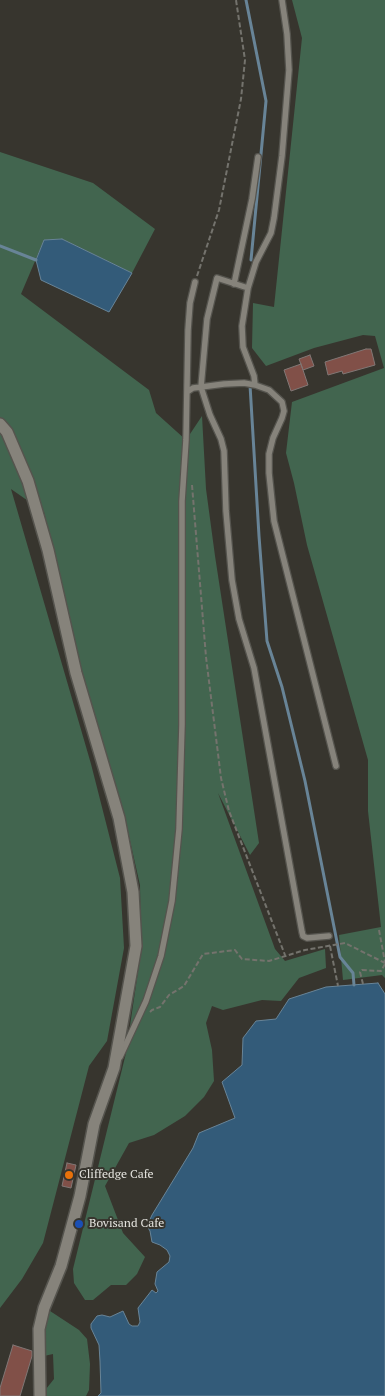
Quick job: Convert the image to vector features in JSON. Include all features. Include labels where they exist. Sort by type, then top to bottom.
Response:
[{"type":"street","points":[[0,424],[7,432],[28,480],[43,532],[76,673],[119,818],[133,892],[136,946],[114,1068],[94,1124],[80,1196],[61,1266],[44,1308],[39,1329],[40,1396]]},
{"type":"lane","points":[[255,385],[254,376],[243,347],[242,326],[248,288],[256,262],[271,233],[278,194],[289,70],[287,34],[282,0]]},
{"type":"lane","points":[[234,284],[252,199],[258,157]]},
{"type":"lane","points":[[248,288],[217,278],[207,319],[201,387],[224,451],[227,526],[232,580],[239,619],[254,668],[302,932],[307,938],[329,936]]},
{"type":"lane","points":[[114,1068],[146,1001],[161,956],[172,901],[179,829],[182,735],[182,501],[188,392],[188,330],[190,303],[195,282]]},
{"type":"lane","points":[[188,392],[193,388],[224,384],[255,385],[269,390],[279,398],[284,406],[282,418],[273,438],[269,454],[274,521],[336,766]]},
{"type":"path","points":[[195,282],[219,210],[241,99],[245,60],[236,0]]},
{"type":"path","points":[[192,476],[206,657],[221,778],[229,811],[285,955]]},
{"type":"path","points":[[363,984],[360,972],[362,970],[381,971],[385,963],[378,930]]},
{"type":"path","points":[[152,1010],[160,1007],[169,995],[184,986],[203,954],[235,950],[242,959],[269,961],[285,955],[342,944],[358,949],[385,963]]},
{"type":"path","points":[[330,946],[335,962],[338,986]]},
{"type":"green space","points":[[292,0],[385,0],[385,978],[382,975],[343,980],[339,935],[381,927],[368,811],[368,760],[307,545],[286,453],[292,402],[384,368],[375,336],[363,335],[314,348],[266,366],[252,348],[253,303],[274,307],[302,38]]},
{"type":"green space","points":[[0,152],[93,183],[155,229],[132,273],[62,239],[44,240],[21,294],[149,390],[156,413],[186,440],[202,416],[206,489],[259,843],[250,855],[218,793],[275,949],[285,961],[325,949],[326,968],[299,978],[281,1001],[262,1000],[223,1010],[212,1006],[206,1023],[212,1050],[214,1081],[204,1097],[185,1116],[154,1135],[129,1143],[105,1186],[123,1233],[145,1257],[137,1274],[126,1285],[111,1285],[93,1300],[85,1300],[74,1283],[73,1269],[126,1053],[141,951],[140,885],[123,810],[80,667],[44,512],[11,489],[91,764],[120,878],[124,948],[107,1041],[89,1066],[43,1243],[22,1279],[0,1308]]},
{"type":"green space","points":[[50,1311],[79,1330],[87,1339],[90,1364],[89,1390],[86,1396],[47,1396],[46,1389],[54,1379],[53,1354],[44,1356],[45,1326]]},
{"type":"water","points":[[62,239],[132,273],[109,312],[41,280],[36,260],[44,240]]},
{"type":"water","points":[[378,983],[385,994],[385,1396],[98,1396],[101,1393],[99,1345],[91,1324],[97,1316],[110,1317],[123,1311],[129,1324],[138,1326],[140,1322],[138,1308],[152,1290],[156,1293],[158,1291],[155,1284],[157,1272],[169,1262],[170,1256],[167,1250],[152,1242],[147,1226],[193,1148],[199,1133],[235,1118],[222,1082],[242,1065],[243,1038],[256,1021],[276,1019],[289,999],[326,987]]},
{"type":"building","points":[[371,349],[375,365],[343,374],[342,371],[328,375],[325,362]]},
{"type":"building","points":[[310,355],[314,366],[303,370],[299,359]]},
{"type":"building","points":[[301,364],[308,385],[291,391],[284,370]]},
{"type":"building","name":"Cliffedge Cafe","points":[[67,1163],[76,1165],[71,1188],[62,1186]]},
{"type":"building","points":[[13,1345],[32,1351],[32,1356],[20,1396],[0,1396],[0,1388]]},
{"type":"waterway","points":[[246,0],[266,101],[251,260]]},
{"type":"waterway","points":[[0,246],[36,260]]},
{"type":"waterway","points":[[250,385],[267,641],[282,687],[305,781],[340,957],[353,973],[354,985]]},
{"type":"place","name":"Cliffedge Cafe","points":[[69,1175]]},
{"type":"place","name":"Bovisand Cafe","points":[[79,1224]]}]
